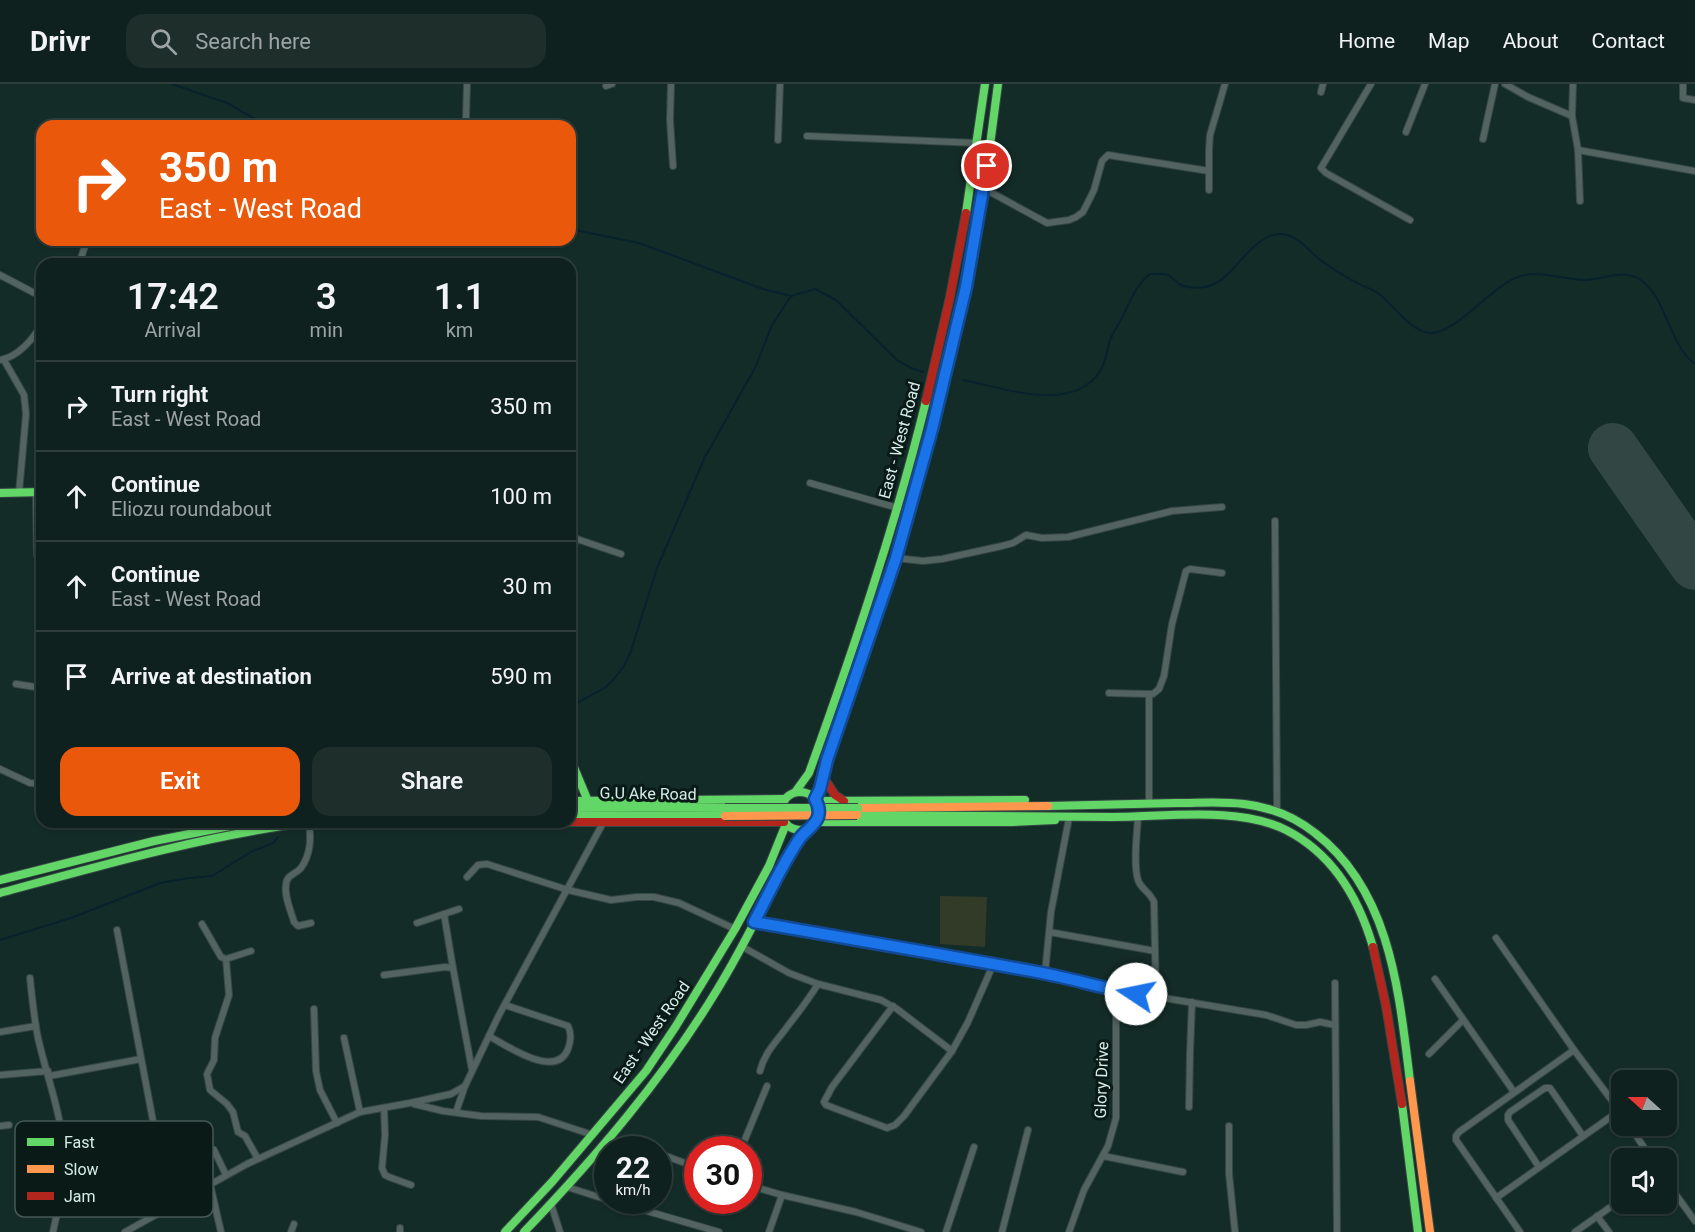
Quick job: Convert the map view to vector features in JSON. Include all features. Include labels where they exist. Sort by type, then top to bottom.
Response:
[{"type":"main road","name":"East - West Road","points":[[796,791],[809,773],[813,762],[877,576],[897,508],[937,356],[965,219],[985,84]]},
{"type":"main road","name":"East - West Road","points":[[816,800],[822,775],[896,558],[932,429],[966,287],[998,84]]},
{"type":"main road","points":[[0,493],[36,492]]},
{"type":"main road","points":[[576,772],[588,801]]},
{"type":"main road","points":[[822,775],[835,795],[844,801]]},
{"type":"main road","points":[[812,825],[819,810],[816,800],[807,793],[796,791],[785,799],[781,808],[785,823],[796,830],[812,825],[1044,822],[1084,816]]},
{"type":"main road","points":[[576,801],[785,799]]},
{"type":"main road","points":[[816,800],[1025,800],[1085,805]]},
{"type":"main road","points":[[576,815],[858,811],[1216,801],[1244,803],[1277,812],[1299,822],[1330,846],[1358,879],[1378,917],[1404,1031],[1430,1232]]},
{"type":"main road","name":"G.U Ake Road","points":[[576,807],[725,812]]},
{"type":"main road","points":[[858,811],[1138,817],[1236,816],[1272,824],[1304,839],[1319,852],[1347,885],[1357,902],[1371,936],[1394,1049],[1418,1232]]},
{"type":"main road","points":[[576,823],[785,823]]},
{"type":"main road","name":"East - West Road","points":[[505,1232],[541,1195],[646,1071],[735,929],[769,866],[785,823]]},
{"type":"main road","name":"East - West Road","points":[[611,1136],[669,1063],[741,946],[790,854],[801,836],[812,825]]},
{"type":"main road","points":[[0,879],[216,828]]},
{"type":"main road","points":[[0,893],[155,851],[266,828]]},
{"type":"main road","name":"East - West Road","points":[[524,1232],[594,1156]]},
{"type":"street","points":[[466,118],[467,84]]},
{"type":"street","points":[[669,84],[673,166]]},
{"type":"street","points":[[778,140],[780,84]]},
{"type":"street","points":[[1209,190],[1210,135],[1224,84]]},
{"type":"street","points":[[1321,92],[1323,84]]},
{"type":"street","points":[[1371,84],[1321,168],[1410,220]]},
{"type":"street","points":[[1406,132],[1425,84]]},
{"type":"street","points":[[1483,139],[1495,84]]},
{"type":"street","points":[[1505,84],[1528,97],[1572,116]]},
{"type":"street","points":[[1573,84],[1572,116],[1578,150],[1580,201]]},
{"type":"street","points":[[1683,84],[1683,98],[1695,100]]},
{"type":"street","points":[[807,136],[977,143]]},
{"type":"street","points":[[1578,150],[1695,171]]},
{"type":"street","points":[[983,188],[1047,223],[1069,220],[1083,212],[1094,190],[1102,161],[1108,155],[1209,171]]},
{"type":"street","points":[[0,275],[36,294]]},
{"type":"street","points":[[19,493],[26,414],[24,395],[2,360],[26,345],[36,334]]},
{"type":"street","points":[[810,483],[897,508]]},
{"type":"street","points":[[896,558],[923,561],[942,559],[1013,543],[1026,535],[1042,538],[1068,537],[1172,511],[1222,507]]},
{"type":"street","points":[[1275,521],[1277,812]]},
{"type":"street","points":[[577,539],[621,554]]},
{"type":"street","points":[[1109,693],[1149,694],[1160,689],[1172,624],[1186,571],[1190,569],[1222,573]]},
{"type":"street","points":[[16,684],[36,687]]},
{"type":"street","points":[[1149,694],[1149,804]]},
{"type":"street","points":[[0,769],[36,784]]},
{"type":"street","points":[[1138,817],[1136,868],[1138,882],[1151,895],[1154,902],[1156,997]]},
{"type":"street","points":[[1045,973],[1052,912],[1069,818]]},
{"type":"street","points":[[456,1112],[465,1086],[489,1036],[603,823]]},
{"type":"street","points":[[310,828],[311,842],[306,859],[301,869],[288,878],[285,885],[294,922],[298,926],[311,923]]},
{"type":"street","points":[[467,877],[478,865],[488,864],[568,890],[611,900],[654,897],[679,903],[735,929]]},
{"type":"street","points":[[417,923],[459,909]]},
{"type":"street","points":[[444,914],[472,1071]]},
{"type":"street","points":[[754,922],[1045,973],[1116,990],[1266,1015],[1296,1025],[1306,1026],[1320,1022],[1335,1025]]},
{"type":"street","points":[[202,924],[221,957],[226,959],[251,951]]},
{"type":"street","points":[[117,930],[153,1121]]},
{"type":"street","points":[[1049,932],[1155,951]]},
{"type":"street","points":[[1496,938],[1611,1100]]},
{"type":"street","points":[[741,946],[789,973],[818,984],[881,1000],[893,1006],[952,1051]]},
{"type":"street","points":[[226,959],[229,995],[215,1038],[214,1060],[207,1074],[207,1082],[210,1090],[233,1112],[238,1132],[246,1136],[258,1159]]},
{"type":"street","points":[[893,1006],[832,1087],[824,1102],[826,1105],[887,1128],[895,1125],[904,1116],[952,1051],[968,1022],[993,964]]},
{"type":"street","points":[[384,975],[453,968]]},
{"type":"street","points":[[30,978],[36,1026],[60,1121]]},
{"type":"street","points":[[1435,979],[1514,1092]]},
{"type":"street","points":[[1335,983],[1337,1232]]},
{"type":"street","points":[[760,1071],[767,1052],[807,1002],[818,984]]},
{"type":"street","name":"Glory Drive","points":[[1069,1232],[1084,1190],[1108,1146],[1116,1118],[1116,990]]},
{"type":"street","points":[[1189,1107],[1192,1002]]},
{"type":"street","points":[[489,1036],[529,1057],[545,1062],[561,1059],[568,1050],[570,1028],[568,1026],[505,1005]]},
{"type":"street","points":[[314,1009],[316,1071],[320,1090],[337,1123]]},
{"type":"street","points":[[1429,1054],[1464,1020]]},
{"type":"street","points":[[0,1032],[36,1026]]},
{"type":"street","points":[[344,1038],[360,1112]]},
{"type":"street","points":[[1520,1232],[1456,1140],[1456,1136],[1574,1050]]},
{"type":"street","points":[[0,1075],[48,1073],[141,1059]]},
{"type":"street","points":[[213,1182],[360,1112],[451,1094],[465,1086]]},
{"type":"street","points":[[746,1136],[767,1086]]},
{"type":"street","points":[[1539,1167],[1508,1120],[1510,1112],[1545,1088],[1550,1088],[1583,1136]]},
{"type":"street","points":[[410,1103],[443,1111],[481,1116],[538,1117],[593,1134]]},
{"type":"street","points":[[384,1108],[385,1135],[382,1168],[385,1175],[411,1185]]},
{"type":"street","points":[[1496,1198],[1611,1118]]},
{"type":"street","points":[[0,1126],[9,1125]]},
{"type":"street","points":[[1229,1126],[1229,1174],[1235,1232]]},
{"type":"street","points":[[1002,1232],[1028,1130]]},
{"type":"street","points":[[946,1232],[974,1148]]},
{"type":"street","points":[[214,1150],[226,1175]]},
{"type":"street","points":[[1103,1156],[1183,1172]]},
{"type":"street","points":[[567,1187],[594,1196]]},
{"type":"street","points":[[762,1189],[856,1212],[921,1232]]},
{"type":"street","points":[[769,1232],[782,1195]]},
{"type":"street","points":[[1677,1196],[1695,1221]]},
{"type":"street","points":[[213,1197],[221,1232]]},
{"type":"street","points":[[551,1204],[560,1232]]},
{"type":"street","points":[[1575,1232],[1611,1206]]},
{"type":"street","points":[[657,1214],[719,1232]]},
{"type":"street","points":[[1597,1216],[1609,1232]]},
{"type":"street","points":[[53,1232],[56,1217]]},
{"type":"street","points":[[124,1232],[150,1217]]},
{"type":"street","points":[[291,1232],[294,1224]]},
{"type":"green space","points":[[940,896],[987,897],[985,947],[940,944]]},
{"type":"waterway","points":[[172,84],[227,103],[257,120]]},
{"type":"waterway","points":[[576,230],[639,243],[763,289],[791,296]]},
{"type":"waterway","points":[[963,380],[1037,395],[1073,392],[1088,384],[1100,371],[1114,332],[1137,289],[1150,274],[1168,275],[1187,287],[1210,286],[1231,271],[1256,244],[1276,234],[1296,239],[1333,269],[1378,293],[1417,328],[1431,333],[1451,326],[1497,290],[1518,277],[1535,274],[1577,280],[1614,275],[1635,277],[1642,281],[1657,298],[1679,345],[1695,364]]},
{"type":"waterway","points":[[576,704],[606,687],[624,666],[631,651],[657,568],[705,457],[755,368],[772,325],[791,296],[815,289],[836,300],[897,360],[923,372]]},
{"type":"waterway","points":[[0,940],[74,917],[160,883],[212,876],[251,852],[273,843],[278,837]]},
{"type":"runway","points":[[1613,448],[1695,565]]},
{"type":"traffic: fast","points":[[966,213],[985,84]]},
{"type":"traffic: fast","points":[[815,799],[896,558],[932,429],[966,287],[998,84]]},
{"type":"traffic: fast","points":[[796,791],[809,773],[857,635],[901,495],[926,401]]},
{"type":"traffic: fast","points":[[0,493],[36,492]]},
{"type":"traffic: fast","points":[[576,772],[588,801]]},
{"type":"traffic: fast","points":[[800,792],[814,797],[819,811],[814,825],[800,830],[786,825],[781,811],[786,797],[800,792]]},
{"type":"traffic: fast","points":[[576,801],[785,799]]},
{"type":"traffic: fast","points":[[817,801],[1025,800]]},
{"type":"traffic: fast","points":[[1048,806],[1236,803],[1254,805],[1282,814],[1315,833],[1340,857],[1360,884],[1376,914],[1395,979],[1410,1081]]},
{"type":"traffic: fast","points":[[576,807],[725,808]]},
{"type":"traffic: fast","points":[[725,808],[858,808]]},
{"type":"traffic: fast","points":[[576,815],[725,816]]},
{"type":"traffic: fast","points":[[857,815],[1112,817],[1224,815],[1267,823],[1303,840],[1342,879],[1360,912],[1373,947]]},
{"type":"traffic: fast","points":[[816,822],[1055,820]]},
{"type":"traffic: fast","points":[[505,1232],[552,1182],[646,1071],[735,929],[769,866],[786,824]]},
{"type":"traffic: fast","points":[[0,880],[154,841],[220,828]]},
{"type":"traffic: fast","points":[[0,893],[192,843],[270,828]]},
{"type":"traffic: fast","points":[[524,1232],[602,1146],[674,1055],[724,978],[787,860],[809,828]]},
{"type":"traffic: fast","points":[[1402,1104],[1418,1232]]},
{"type":"traffic: slow","points":[[858,808],[1048,806]]},
{"type":"traffic: slow","points":[[725,816],[857,815]]},
{"type":"traffic: slow","points":[[1410,1081],[1430,1232]]},
{"type":"traffic: jam","points":[[926,401],[950,297],[966,213]]},
{"type":"traffic: jam","points":[[822,775],[835,795],[844,801]]},
{"type":"traffic: jam","points":[[576,822],[784,822]]},
{"type":"traffic: jam","points":[[1373,947],[1386,1006],[1402,1104]]},
{"type":"route","points":[[987,166],[966,287],[932,429],[896,558],[822,775],[820,789],[815,799],[819,810],[818,816],[816,822],[801,836],[790,854],[754,922],[1045,973],[1136,994]]}]
